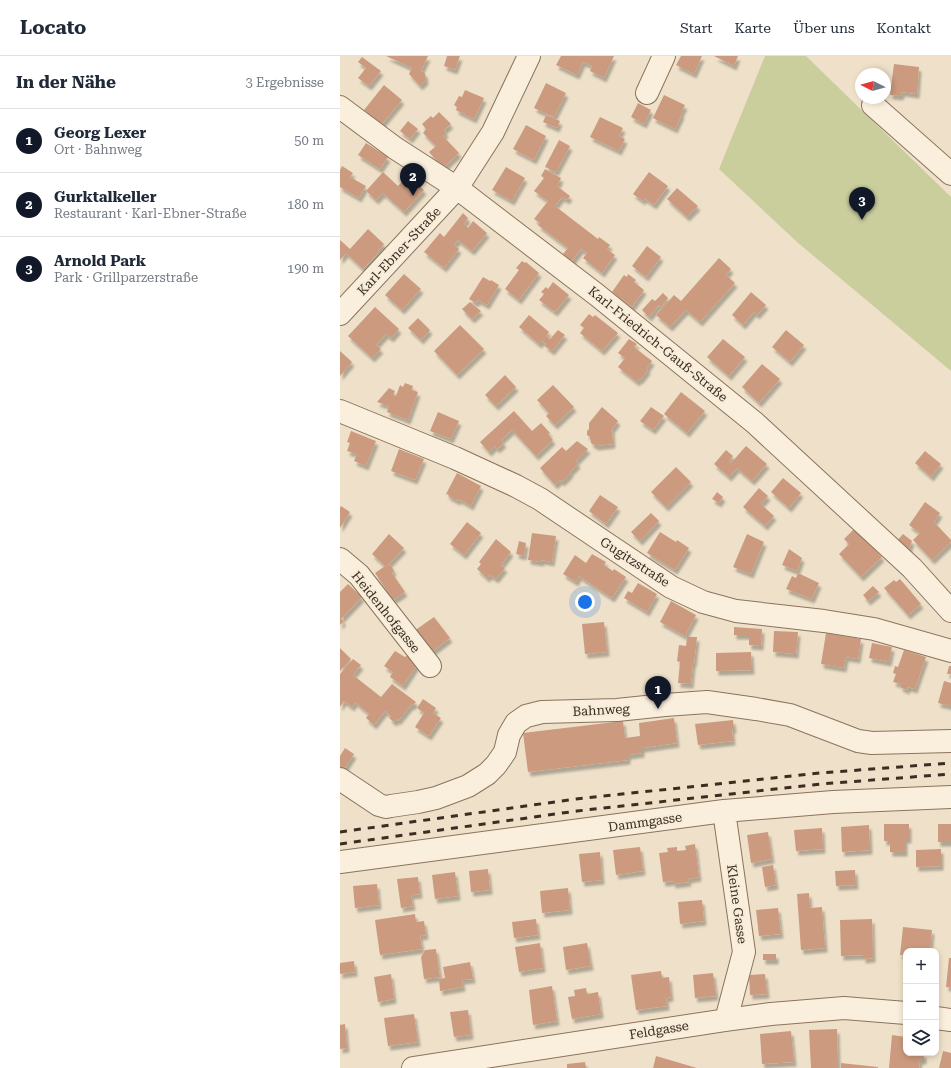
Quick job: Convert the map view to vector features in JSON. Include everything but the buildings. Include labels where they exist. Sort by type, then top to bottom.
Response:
[{"type":"street","name":"Karl-Ebner-Straße","points":[[340,314],[457,188],[493,132],[529,56]]},
{"type":"street","points":[[647,93],[664,56]]},
{"type":"street","points":[[873,105],[951,174]]},
{"type":"street","name":"Karl-Friedrich-Gauß-Straße","points":[[340,108],[395,148],[457,188],[597,295],[755,423],[912,568],[951,611]]},
{"type":"street","name":"Gugitzstraße","points":[[340,411],[455,458],[516,486],[540,499],[671,587],[704,602],[736,611],[824,621],[874,629],[951,651]]},
{"type":"street","name":"Heidenhofgasse","points":[[340,559],[359,575],[430,666]]},
{"type":"street","name":"Bahnweg","points":[[340,779],[379,805],[386,807],[436,798],[468,786],[487,774],[496,765],[505,752],[509,735],[516,723],[526,716],[542,712],[617,710],[707,702],[790,715],[858,741],[872,743],[951,741]]},
{"type":"street","name":"Dammgasse","points":[[340,862],[724,811],[833,802],[951,797]]},
{"type":"street","name":"Kleine Gasse","points":[[724,811],[744,952],[726,1020]]},
{"type":"street","name":"Feldgasse","points":[[413,1068],[771,1014],[844,1008],[903,1013]]},
{"type":"street","points":[[939,1018],[951,1020]]},
{"type":"green space","points":[[765,56],[806,56],[951,197],[951,371],[797,242],[719,169]]},
{"type":"railway","points":[[340,832],[576,799],[820,773],[951,763]]},
{"type":"railway","points":[[340,844],[577,811],[821,784],[951,774]]},
{"type":"place","name":"Gurktalkeller","points":[[413,196]]},
{"type":"place","name":"Arnold Park","points":[[862,220]]},
{"type":"place","name":"Georg Lexer","points":[[658,709]]}]
